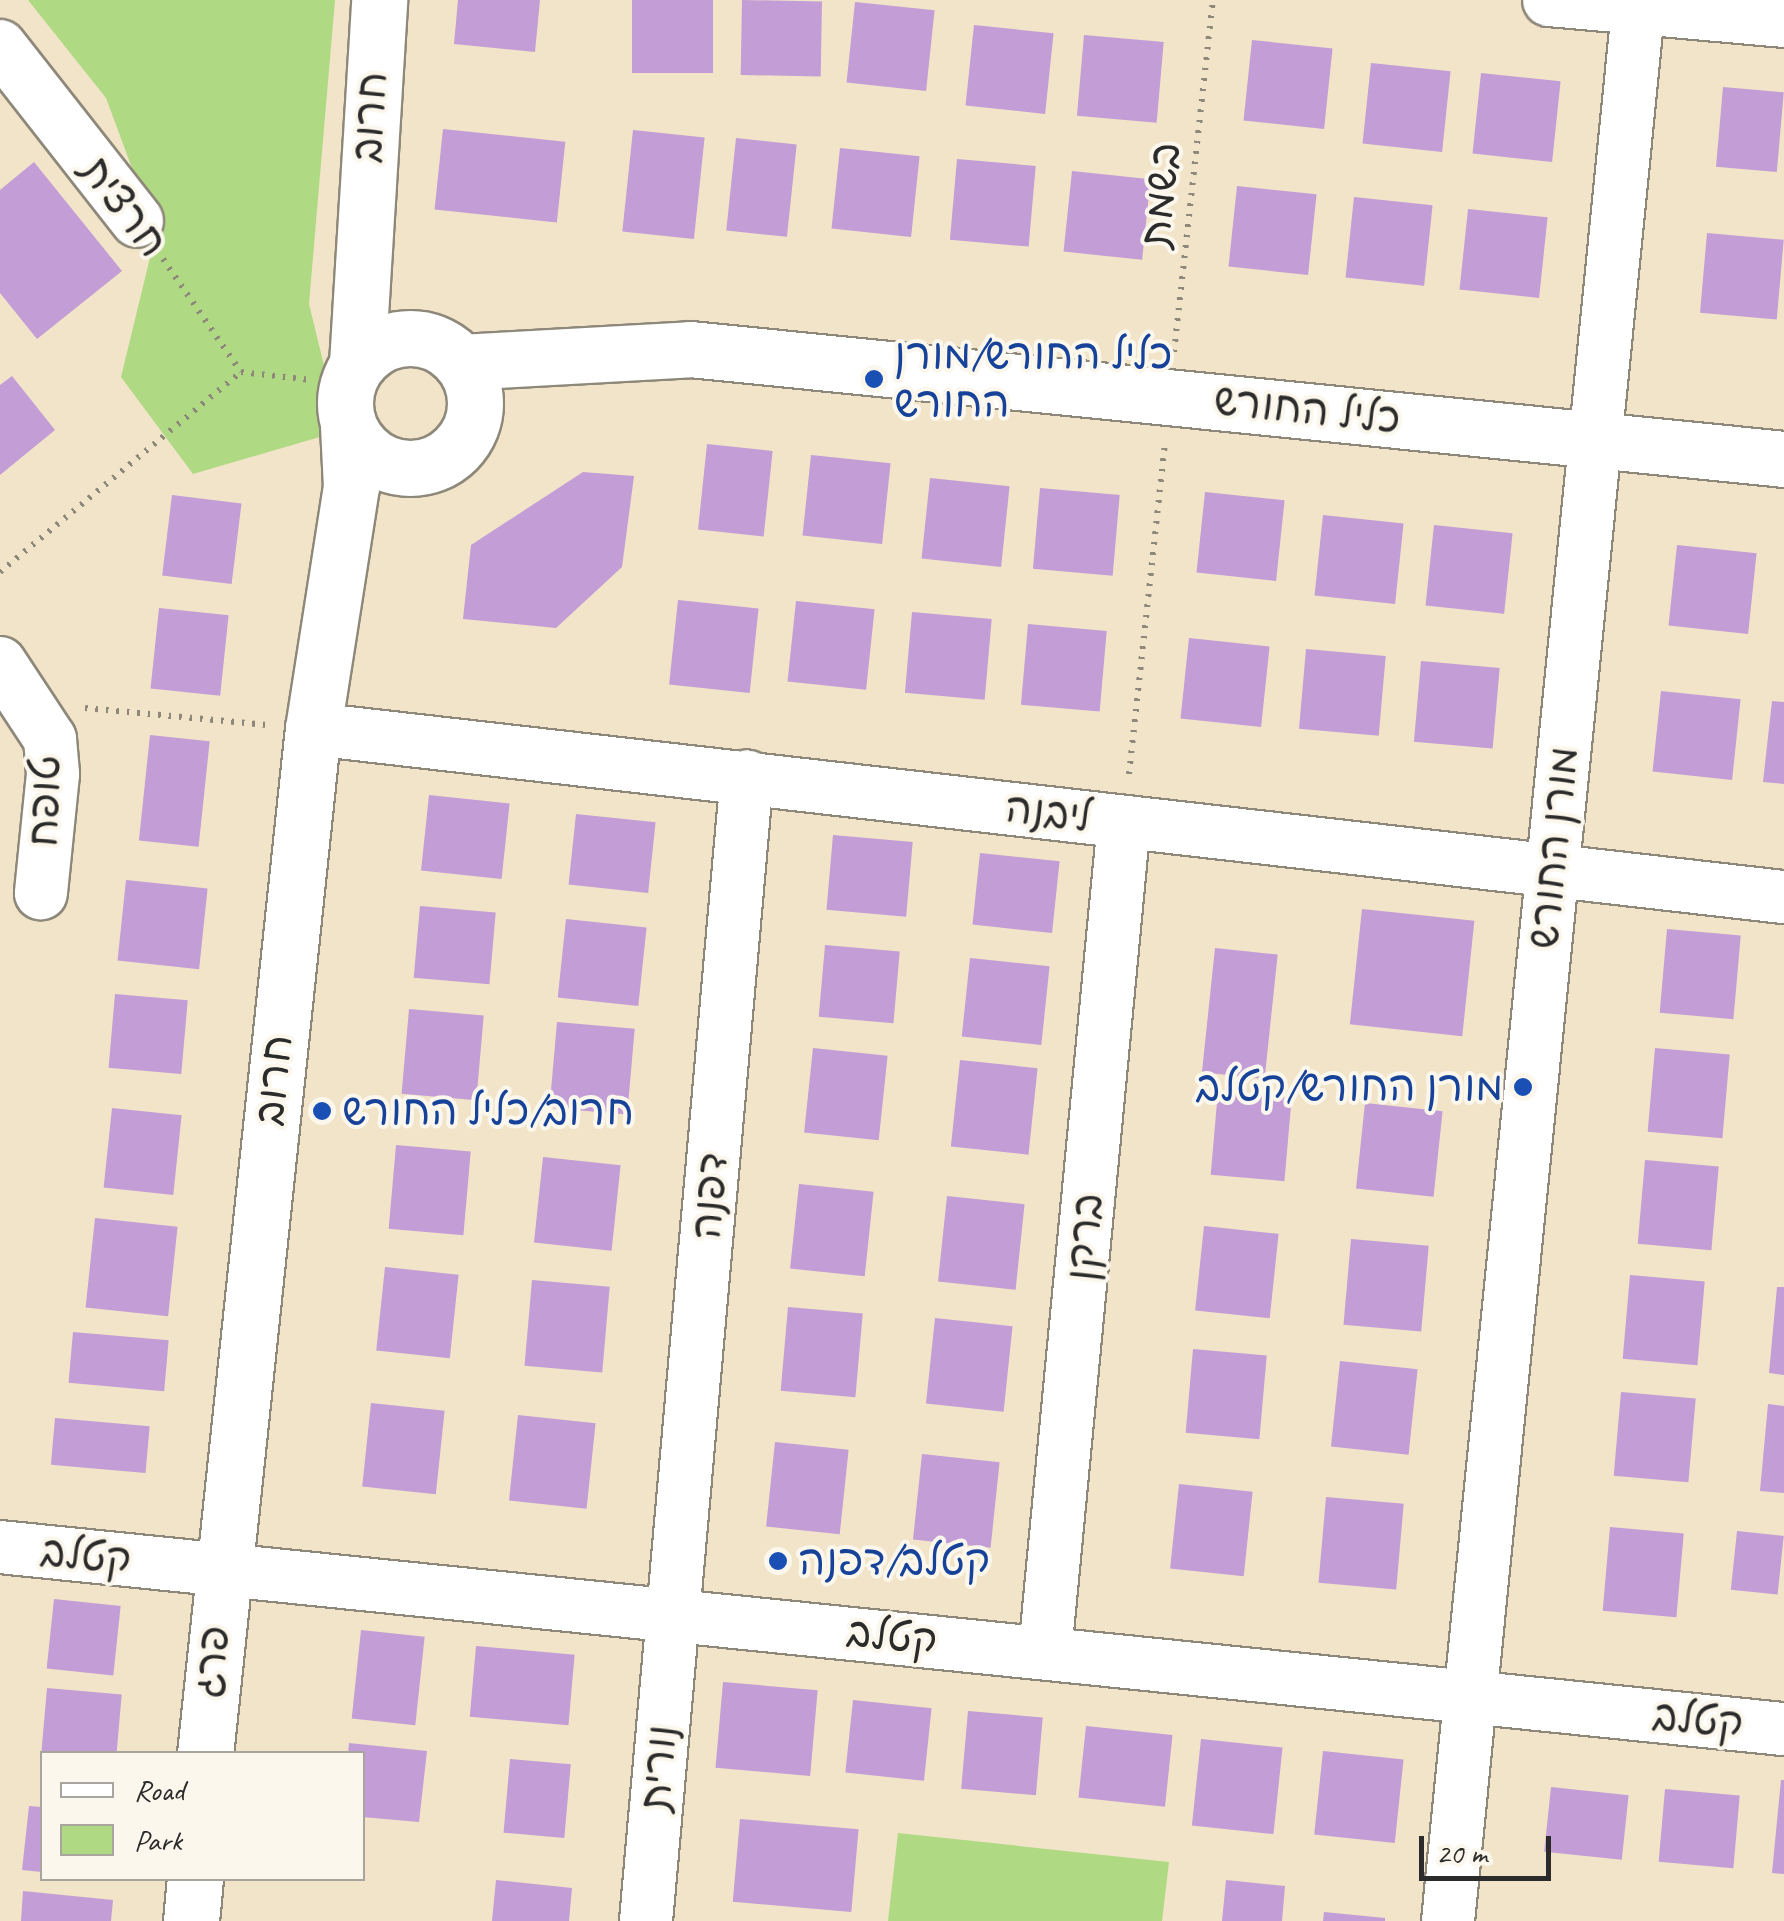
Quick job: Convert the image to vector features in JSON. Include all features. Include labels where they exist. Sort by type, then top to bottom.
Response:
[{"type":"street","name":"חרוב","points":[[220,1570],[313,730],[351,487],[351,391],[378,0]]},
{"type":"street","points":[[1549,0],[1638,4],[1784,21]]},
{"type":"street","name":"מורן החורש","points":[[1448,1921],[1638,4]]},
{"type":"street","name":"חרצית","points":[[0,46],[137,221]]},
{"type":"street","name":"חרוב","points":[[361,234],[377,290],[438,350]]},
{"type":"street","points":[[392,340],[438,350],[474,391],[472,424],[451,454],[416,469],[375,459],[351,391],[392,340]]},
{"type":"street","name":"כליל החורש","points":[[438,350],[592,357],[690,349],[1784,459]]},
{"type":"street","name":"כליל החורש","points":[[472,424],[508,392],[592,357]]},
{"type":"street","name":"חרוב","points":[[332,592],[367,514],[416,469]]},
{"type":"street","name":"טופח","points":[[16,683],[50,740],[53,774],[41,893]]},
{"type":"street","name":"ליבנה","points":[[313,730],[747,776],[1784,897]]},
{"type":"street","name":"דפנה","points":[[673,1616],[747,776]]},
{"type":"street","name":"ברקן","points":[[1045,1652],[1124,822]]},
{"type":"street","name":"קטלב","points":[[0,1547],[1784,1729]]},
{"type":"street","name":"פרג","points":[[205,1751],[220,1570]]},
{"type":"street","name":"נורית","points":[[646,1921],[673,1616]]},
{"type":"street","points":[[191,1921],[194,1881]]},
{"type":"path","name":"בשמת","points":[[1124,822],[1212,0]]},
{"type":"path","name":"חרצית","points":[[137,221],[241,372]]},
{"type":"path","points":[[0,572],[241,372],[351,391]]},
{"type":"path","points":[[16,683],[313,730]]},
{"type":"green space","points":[[28,0],[335,0],[309,304],[340,431],[193,474],[121,377],[156,233],[106,98]]},
{"type":"green space","points":[[898,1833],[1169,1862],[1162,1921],[888,1921]]},
{"type":"building","points":[[458,0],[540,0],[535,52],[454,44]]},
{"type":"building","points":[[632,0],[713,0],[713,73],[632,73]]},
{"type":"building","points":[[742,0],[822,1],[821,76],[741,75]]},
{"type":"building","points":[[855,2],[935,10],[926,91],[847,83]]},
{"type":"building","points":[[974,25],[1054,33],[1045,114],[966,106]]},
{"type":"building","points":[[1084,35],[1164,42],[1157,123],[1077,116]]},
{"type":"building","points":[[1252,40],[1333,48],[1324,129],[1244,121]]},
{"type":"building","points":[[1371,63],[1451,71],[1442,152],[1363,144]]},
{"type":"building","points":[[1481,73],[1561,81],[1552,162],[1473,154]]},
{"type":"building","points":[[1723,87],[1784,92],[1777,172],[1716,167]]},
{"type":"building","points":[[443,129],[565,142],[557,222],[435,210]]},
{"type":"building","points":[[633,130],[705,138],[694,239],[622,231]]},
{"type":"building","points":[[736,138],[797,144],[787,237],[726,230]]},
{"type":"building","points":[[840,148],[920,156],[911,237],[832,229]]},
{"type":"building","points":[[957,159],[1036,166],[1029,247],[950,240]]},
{"type":"building","points":[[34,162],[122,271],[37,339],[0,293],[0,190]]},
{"type":"building","points":[[1072,171],[1151,179],[1142,260],[1064,252]]},
{"type":"building","points":[[1237,186],[1317,194],[1308,275],[1229,267]]},
{"type":"building","points":[[1354,197],[1433,205],[1424,286],[1346,278]]},
{"type":"building","points":[[1468,209],[1548,217],[1539,298],[1460,290]]},
{"type":"building","points":[[1707,233],[1784,240],[1777,319],[1700,313]]},
{"type":"building","points":[[12,376],[55,430],[0,475],[0,385]]},
{"type":"building","points":[[707,444],[773,451],[764,536],[698,530]]},
{"type":"building","points":[[811,455],[891,463],[882,544],[803,536]]},
{"type":"building","points":[[583,472],[634,476],[622,567],[556,628],[463,619],[471,545]]},
{"type":"building","points":[[930,478],[1010,486],[1001,567],[922,559]]},
{"type":"building","points":[[1040,488],[1120,495],[1113,576],[1033,569]]},
{"type":"building","points":[[1205,492],[1285,500],[1276,581],[1197,573]]},
{"type":"building","points":[[172,495],[241,504],[232,584],[162,575]]},
{"type":"building","points":[[1323,515],[1404,523],[1395,604],[1315,596]]},
{"type":"building","points":[[1434,525],[1513,533],[1504,614],[1426,606]]},
{"type":"building","points":[[1677,545],[1757,553],[1748,634],[1669,626]]},
{"type":"building","points":[[678,600],[759,608],[750,693],[669,685]]},
{"type":"building","points":[[796,601],[875,609],[866,690],[788,682]]},
{"type":"building","points":[[159,608],[229,615],[220,696],[151,689]]},
{"type":"building","points":[[912,612],[992,619],[985,700],[905,693]]},
{"type":"building","points":[[1028,624],[1107,631],[1100,712],[1021,705]]},
{"type":"building","points":[[1189,638],[1270,646],[1261,727],[1181,719]]},
{"type":"building","points":[[1306,649],[1386,656],[1379,736],[1299,729]]},
{"type":"building","points":[[1421,661],[1500,668],[1493,749],[1414,742]]},
{"type":"building","points":[[1661,691],[1741,699],[1732,780],[1653,772]]},
{"type":"building","points":[[1772,701],[1784,702],[1784,784],[1763,782]]},
{"type":"building","points":[[150,735],[210,741],[199,847],[139,840]]},
{"type":"building","points":[[429,795],[510,803],[502,879],[421,871]]},
{"type":"building","points":[[576,814],[656,822],[648,893],[569,885]]},
{"type":"building","points":[[833,835],[913,842],[906,917],[826,910]]},
{"type":"building","points":[[980,853],[1060,861],[1052,933],[972,925]]},
{"type":"building","points":[[126,880],[208,889],[199,969],[118,961]]},
{"type":"building","points":[[420,906],[496,913],[489,984],[414,978]]},
{"type":"building","points":[[1362,909],[1474,921],[1462,1036],[1350,1024]]},
{"type":"building","points":[[566,919],[647,927],[638,1006],[558,998]]},
{"type":"building","points":[[1667,929],[1741,935],[1733,1019],[1660,1013]]},
{"type":"building","points":[[825,945],[900,952],[893,1023],[819,1017]]},
{"type":"building","points":[[1215,948],[1278,955],[1265,1079],[1202,1072]]},
{"type":"building","points":[[970,958],[1050,966],[1041,1045],[962,1037]]},
{"type":"building","points":[[115,994],[188,1000],[181,1074],[109,1068]]},
{"type":"building","points":[[409,1009],[484,1016],[476,1100],[402,1094]]},
{"type":"building","points":[[557,1022],[635,1029],[627,1114],[550,1108]]},
{"type":"building","points":[[813,1048],[888,1056],[879,1140],[804,1133]]},
{"type":"building","points":[[1655,1048],[1730,1055],[1722,1138],[1648,1132]]},
{"type":"building","points":[[960,1060],[1038,1068],[1028,1155],[951,1147]]},
{"type":"building","points":[[1218,1091],[1292,1097],[1284,1181],[1211,1175]]},
{"type":"building","points":[[1365,1103],[1443,1111],[1434,1197],[1356,1189]]},
{"type":"building","points":[[112,1108],[182,1115],[173,1195],[104,1188]]},
{"type":"building","points":[[396,1145],[471,1152],[463,1235],[389,1229]]},
{"type":"building","points":[[543,1157],[621,1165],[612,1251],[534,1243]]},
{"type":"building","points":[[1645,1160],[1719,1166],[1711,1250],[1638,1244]]},
{"type":"building","points":[[799,1184],[874,1192],[865,1276],[790,1269]]},
{"type":"building","points":[[947,1196],[1025,1204],[1016,1290],[938,1282]]},
{"type":"building","points":[[95,1218],[178,1227],[168,1316],[86,1308]]},
{"type":"building","points":[[1204,1226],[1279,1234],[1270,1318],[1195,1311]]},
{"type":"building","points":[[1351,1239],[1429,1246],[1421,1331],[1344,1325]]},
{"type":"building","points":[[385,1267],[459,1275],[450,1358],[376,1351]]},
{"type":"building","points":[[1630,1275],[1705,1282],[1697,1365],[1623,1359]]},
{"type":"building","points":[[532,1280],[610,1287],[602,1372],[525,1366]]},
{"type":"building","points":[[1777,1287],[1784,1287],[1784,1375],[1769,1373]]},
{"type":"building","points":[[788,1307],[863,1314],[855,1397],[781,1391]]},
{"type":"building","points":[[935,1318],[1013,1326],[1004,1412],[926,1404]]},
{"type":"building","points":[[73,1332],[169,1340],[164,1391],[69,1383]]},
{"type":"building","points":[[1193,1349],[1267,1355],[1259,1439],[1186,1433]]},
{"type":"building","points":[[1340,1361],[1418,1369],[1409,1455],[1331,1447]]},
{"type":"building","points":[[1621,1392],[1696,1399],[1688,1482],[1614,1476]]},
{"type":"building","points":[[371,1403],[445,1411],[436,1494],[362,1487]]},
{"type":"building","points":[[1768,1404],[1784,1406],[1784,1493],[1760,1491]]},
{"type":"building","points":[[518,1415],[596,1423],[587,1509],[509,1501]]},
{"type":"building","points":[[55,1418],[150,1426],[146,1473],[51,1465]]},
{"type":"building","points":[[775,1442],[849,1450],[840,1534],[766,1527]]},
{"type":"building","points":[[922,1454],[1000,1462],[991,1548],[913,1540]]},
{"type":"building","points":[[1179,1484],[1253,1492],[1244,1576],[1170,1569]]},
{"type":"building","points":[[1326,1497],[1404,1504],[1396,1589],[1319,1583]]},
{"type":"building","points":[[1610,1527],[1684,1533],[1676,1617],[1603,1611]]},
{"type":"building","points":[[1737,1531],[1784,1536],[1778,1595],[1731,1590]]},
{"type":"building","points":[[54,1599],[121,1606],[113,1676],[47,1669]]},
{"type":"building","points":[[361,1630],[425,1637],[415,1725],[352,1719]]},
{"type":"building","points":[[476,1646],[575,1655],[568,1725],[470,1717]]},
{"type":"building","points":[[723,1682],[818,1690],[810,1776],[716,1768]]},
{"type":"building","points":[[47,1688],[122,1695],[117,1751],[41,1751]]},
{"type":"building","points":[[853,1700],[932,1708],[924,1781],[845,1773]]},
{"type":"building","points":[[968,1711],[1043,1718],[1036,1795],[961,1789]]},
{"type":"building","points":[[1086,1726],[1173,1735],[1165,1807],[1078,1798]]},
{"type":"building","points":[[1201,1739],[1283,1748],[1273,1834],[1192,1826]]},
{"type":"building","points":[[349,1743],[427,1751],[419,1822],[365,1817],[365,1751],[348,1751]]},
{"type":"building","points":[[1323,1751],[1404,1759],[1395,1843],[1314,1835]]},
{"type":"building","points":[[510,1759],[571,1764],[564,1838],[504,1833]]},
{"type":"building","points":[[1784,1780],[1784,1874],[1772,1873]]},
{"type":"building","points":[[1551,1787],[1629,1795],[1622,1860],[1544,1852]]},
{"type":"building","points":[[1665,1789],[1740,1796],[1733,1868],[1659,1862]]},
{"type":"building","points":[[29,1806],[40,1807],[40,1872],[22,1870]]},
{"type":"building","points":[[740,1819],[859,1829],[851,1912],[733,1902]]},
{"type":"building","points":[[496,1880],[572,1888],[569,1921],[492,1921]]},
{"type":"building","points":[[1226,1880],[1285,1886],[1282,1921],[1222,1921]]},
{"type":"building","points":[[23,1891],[113,1900],[111,1921],[21,1921]]},
{"type":"building","points":[[1324,1912],[1385,1918],[1385,1921],[1323,1921]]},
{"type":"place","name":"כליל החורש/מורן החורש","points":[[874,379]]},
{"type":"place","name":"מורן החורש/קטלב","points":[[1523,1087]]},
{"type":"place","name":"חרוב/כליל החורש","points":[[322,1111]]},
{"type":"place","name":"קטלב/דפנה","points":[[778,1561]]}]
